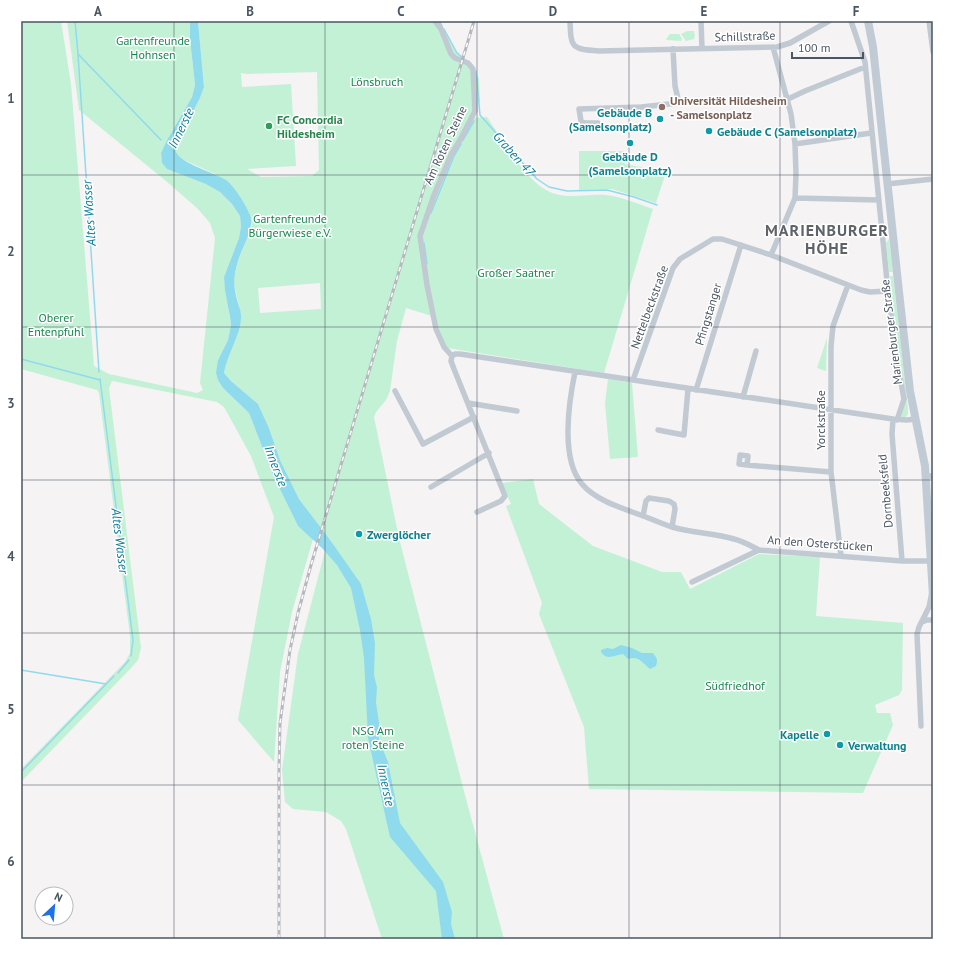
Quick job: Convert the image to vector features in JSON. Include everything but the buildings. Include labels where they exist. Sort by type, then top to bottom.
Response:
[{"type":"main road","name":"Marienburger Straße","points":[[868,21],[873,47],[910,391],[929,476],[930,561],[933,596]]},
{"type":"street","name":"Am Roten Steine","points":[[435,21],[441,29],[451,54],[455,58],[468,63],[473,69],[475,111],[451,155],[434,194],[420,236],[427,285],[436,330],[444,347],[452,356],[451,361],[505,496],[502,502],[478,512]]},
{"type":"street","name":"Schillstraße","points":[[570,21],[571,39],[574,46],[581,50],[598,51],[673,48],[773,47],[790,43],[829,21]]},
{"type":"street","points":[[701,21],[702,48]]},
{"type":"street","name":"Marienburger Straße","points":[[851,21],[865,67],[888,290],[904,399],[895,420]]},
{"type":"street","points":[[929,21],[933,52]]},
{"type":"street","points":[[771,255],[795,198],[796,174],[792,114],[773,47]]},
{"type":"street","points":[[598,123],[585,123],[581,121],[579,109],[679,103],[675,86],[673,48]]},
{"type":"street","points":[[788,99],[865,67]]},
{"type":"street","points":[[795,144],[871,133]]},
{"type":"street","points":[[887,184],[933,179]]},
{"type":"street","points":[[795,198],[879,200]]},
{"type":"street","points":[[883,243],[892,232]]},
{"type":"street","name":"Nettelbeckstraße","points":[[634,380],[673,268],[680,259],[718,238],[741,245]]},
{"type":"street","points":[[741,245],[861,290],[870,292],[888,290]]},
{"type":"street","name":"Pfingstanger","points":[[696,390],[741,245]]},
{"type":"street","name":"Yorckstraße","points":[[841,556],[831,472],[831,346],[833,326],[848,285]]},
{"type":"street","points":[[743,396],[756,351]]},
{"type":"street","points":[[452,356],[454,354],[460,354],[895,420],[915,418]]},
{"type":"street","points":[[575,372],[570,394],[568,443],[575,474],[584,486],[596,496],[623,509],[672,527],[736,539],[759,550]]},
{"type":"street","points":[[658,430],[684,435],[688,389]]},
{"type":"street","points":[[395,391],[423,444],[474,417]]},
{"type":"street","points":[[468,403],[517,411]]},
{"type":"street","name":"Dornbeeksfeld","points":[[895,420],[892,434],[902,561]]},
{"type":"street","points":[[431,487],[489,453]]},
{"type":"street","points":[[747,465],[831,472]]},
{"type":"street","points":[[643,516],[646,501],[649,498],[669,501],[674,504],[675,509],[672,527]]},
{"type":"street","name":"An den Osterstücken","points":[[692,582],[759,550],[902,561],[930,561]]},
{"type":"street","points":[[921,726],[917,634],[929,607],[929,598],[933,590]]},
{"type":"street","points":[[922,622],[926,620],[933,620]]},
{"type":"green space","points":[[21,21],[61,21],[71,84],[94,366],[109,374],[197,393],[203,390],[200,383],[215,238],[210,223],[198,209],[166,181],[79,110],[67,21],[190,21],[190,39],[195,85],[192,97],[161,153],[162,162],[167,169],[207,184],[220,192],[232,204],[240,216],[241,226],[239,238],[224,277],[231,325],[228,340],[218,360],[223,388],[249,413],[273,475],[298,526],[313,539],[292,612],[280,672],[274,762],[238,720],[274,517],[251,456],[224,407],[217,402],[112,381],[109,388],[141,648],[138,660],[132,667],[21,782],[21,769],[125,662],[130,653],[130,636],[99,393],[97,390],[21,369]]},
{"type":"green space","points":[[198,21],[439,21],[456,51],[473,65],[479,79],[480,101],[473,118],[487,117],[521,167],[537,184],[546,190],[561,195],[611,196],[653,209],[604,373],[447,348],[441,336],[435,317],[406,308],[397,341],[390,391],[386,400],[376,412],[374,417],[399,538],[466,799],[504,939],[382,939],[346,829],[341,821],[326,812],[293,809],[285,802],[282,770],[298,654],[325,551],[326,552],[330,540],[299,499],[280,460],[269,428],[258,404],[224,373],[237,336],[241,314],[233,281],[238,261],[252,224],[215,174],[182,159],[176,154],[177,143],[204,87]],"holes":[[[317,72],[319,170],[312,176],[261,177],[247,169],[296,166],[291,84],[242,87],[241,73]],[[320,283],[321,309],[260,313],[258,288]]]},
{"type":"green space","points":[[687,31],[694,31],[694,39],[686,41],[681,34]]},
{"type":"green space","points":[[670,34],[679,34],[682,39],[681,41],[667,40],[666,39]]},
{"type":"green space","points":[[579,151],[624,151],[625,164],[666,172],[656,203],[612,189],[579,190]]},
{"type":"green space","points":[[889,239],[893,272],[889,272],[886,243]]},
{"type":"green space","points":[[890,276],[893,276],[908,409],[908,414],[905,418],[901,417],[903,407]]},
{"type":"green space","points":[[827,338],[826,371],[817,368]]},
{"type":"green space","points":[[608,379],[632,383],[638,457],[610,459],[605,403]]},
{"type":"green space","name":"Südfriedhof","points":[[533,479],[539,504],[593,546],[662,572],[681,572],[690,589],[759,554],[820,557],[816,616],[903,623],[902,690],[899,695],[875,705],[877,713],[890,713],[893,725],[863,793],[589,789],[584,727],[539,614],[542,603],[506,506],[511,504],[502,483]]},
{"type":"water","name":"Innerste","points":[[190,21],[198,21],[204,87],[177,143],[176,152],[184,160],[198,168],[226,180],[243,201],[251,220],[251,226],[238,261],[234,277],[235,291],[241,314],[241,322],[224,373],[258,404],[269,428],[280,460],[299,499],[361,584],[371,619],[375,643],[374,675],[377,687],[376,703],[379,722],[379,740],[388,762],[400,823],[443,882],[452,912],[451,924],[455,939],[442,939],[436,891],[390,837],[368,738],[364,658],[351,588],[337,565],[322,548],[298,526],[273,475],[249,413],[223,388],[218,380],[216,373],[218,360],[228,340],[231,325],[224,277],[239,238],[241,226],[240,216],[232,204],[220,192],[206,184],[167,169],[162,163],[161,153],[192,97],[195,85],[190,39]]},
{"type":"water","points":[[621,645],[642,653],[653,653],[657,659],[656,666],[650,669],[638,659],[628,659],[623,654],[608,657],[603,655],[601,652],[601,650],[607,648],[613,649]]},
{"type":"waterway","name":"Altes Wasser","points":[[75,21],[78,54],[161,140]]},
{"type":"waterway","name":"Graben 47","points":[[439,21],[442,26]]},
{"type":"waterway","name":"Graben 47","points":[[444,29],[457,53],[464,59]]},
{"type":"waterway","name":"Altes Wasser","points":[[78,54],[99,372]]},
{"type":"waterway","name":"Graben 47","points":[[476,71],[480,115],[537,179],[549,187],[567,191],[607,190],[657,205]]},
{"type":"waterway","points":[[463,140],[474,121]]},
{"type":"waterway","points":[[431,213],[454,156],[461,144]]},
{"type":"waterway","points":[[424,243],[427,264]]},
{"type":"waterway","points":[[21,359],[100,380]]},
{"type":"waterway","name":"Altes Wasser","points":[[100,379],[133,640],[131,656]]},
{"type":"waterway","name":"Altes Wasser","points":[[118,673],[129,660]]},
{"type":"waterway","points":[[21,670],[106,684]]},
{"type":"waterway","name":"Altes Wasser","points":[[21,772],[114,676]]},
{"type":"railway","points":[[279,939],[280,723],[290,650],[311,565],[474,21]]},
{"type":"place","name":"Universität Hildesheim - Samelsonplatz","points":[[662,107]]},
{"type":"place","name":"Gebäude B (Samelsonplatz)","points":[[660,119]]},
{"type":"place","name":"FC Concordia Hildesheim","points":[[269,126]]},
{"type":"place","name":"Gebäude C (Samelsonplatz)","points":[[709,131]]},
{"type":"place","name":"Gebäude D (Samelsonplatz)","points":[[630,143]]},
{"type":"place","name":"Zwerglöcher","points":[[359,534]]},
{"type":"place","name":"Kapelle","points":[[827,734]]},
{"type":"place","name":"Verwaltung","points":[[840,745]]},
{"type":"district","name":"MARIENBURGER HÖHE","points":[[827,239]]},
{"type":"park label","name":"Gartenfreunde Hohnsen","points":[[153,47]]},
{"type":"park label","name":"Lönsbruch","points":[[377,81]]},
{"type":"park label","name":"Gartenfreunde Bürgerwiese e.V.","points":[[290,225]]},
{"type":"park label","name":"Großer Saatner","points":[[516,272]]},
{"type":"park label","name":"Oberer Entenpfuhl","points":[[56,324]]},
{"type":"park label","name":"NSG Am roten Steine","points":[[373,737]]}]
